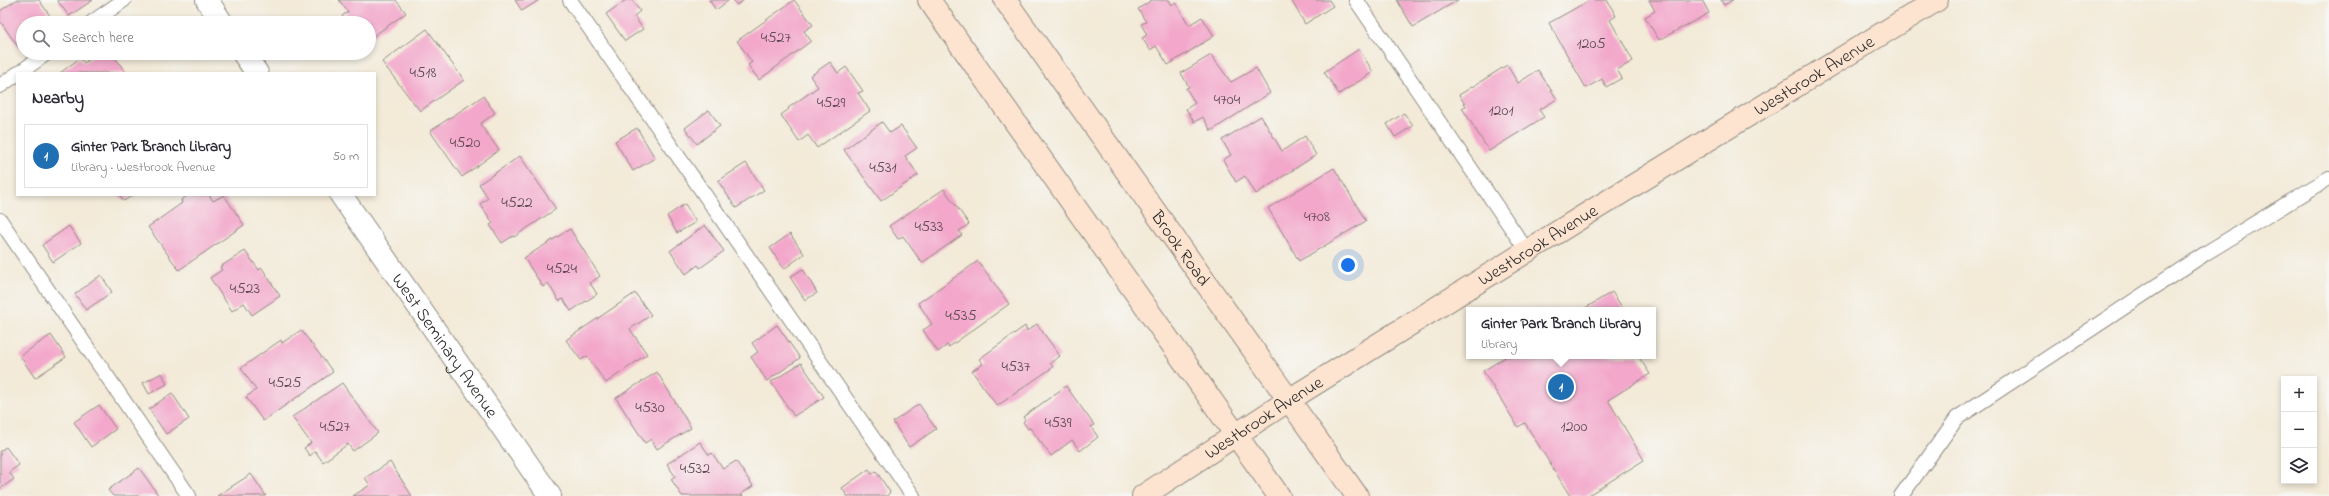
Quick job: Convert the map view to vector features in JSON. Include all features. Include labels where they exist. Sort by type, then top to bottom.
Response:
[{"type":"main road","points":[[929,0],[1279,496]]},
{"type":"main road","name":"Brook Road","points":[[1004,0],[1356,496]]},
{"type":"main road","name":"Westbrook Avenue","points":[[1143,496],[1289,400],[1526,251],[1937,0]]},
{"type":"street","points":[[207,0],[217,16]]},
{"type":"street","points":[[248,60],[256,72]]},
{"type":"street","name":"West Seminary Avenue","points":[[342,196],[550,496]]},
{"type":"lane","points":[[101,16],[124,0]]},
{"type":"lane","points":[[570,0],[913,496]]},
{"type":"lane","points":[[1356,0],[1526,251]]},
{"type":"lane","points":[[21,72],[37,60]]},
{"type":"lane","points":[[0,86],[16,75]]},
{"type":"lane","points":[[1901,496],[1957,418],[2206,253],[2329,178]]},
{"type":"lane","points":[[0,220],[189,496]]},
{"type":"building","points":[[16,0],[39,0],[50,16],[16,16],[16,44],[0,21],[0,11]]},
{"type":"building","points":[[57,0],[93,0],[69,16]]},
{"type":"building","points":[[339,0],[396,0],[406,13],[376,34],[376,16],[342,16],[348,12]]},
{"type":"building","points":[[515,0],[539,0],[522,11]]},
{"type":"building","points":[[626,0],[632,0],[640,11],[634,16],[643,29],[625,41],[606,14]]},
{"type":"building","points":[[709,0],[729,0],[716,10]]},
{"type":"building","points":[[733,0],[744,0],[737,5]]},
{"type":"building","points":[[794,0],[813,25],[804,31],[811,41],[759,80],[748,65],[752,62],[737,41]]},
{"type":"building","points":[[1152,0],[1169,0],[1172,5],[1175,2],[1189,25],[1202,17],[1214,36],[1168,65],[1156,46],[1150,50],[1142,38],[1147,35],[1141,24],[1146,22],[1138,9]]},
{"type":"building","points":[[1291,0],[1329,0],[1333,6],[1305,24]]},
{"type":"building","points":[[1397,0],[1458,0],[1413,27]]},
{"type":"building","points":[[1590,0],[1607,0],[1616,16],[1610,20],[1633,61],[1617,70],[1622,78],[1606,87],[1602,79],[1586,88],[1549,23]]},
{"type":"building","points":[[1649,0],[1702,0],[1709,13],[1659,40],[1645,17],[1655,11]]},
{"type":"building","points":[[1721,0],[1733,0],[1724,5]]},
{"type":"building","points":[[427,29],[464,80],[420,111],[382,62]]},
{"type":"building","points":[[1359,49],[1373,72],[1339,94],[1324,72]]},
{"type":"building","points":[[1211,55],[1231,82],[1256,68],[1270,93],[1211,131],[1203,117],[1194,122],[1186,109],[1195,103],[1186,88],[1189,87],[1181,73]]},
{"type":"building","points":[[77,60],[82,60],[84,63],[88,60],[117,60],[125,72],[61,72]]},
{"type":"building","points":[[830,62],[838,73],[846,67],[863,91],[858,93],[870,111],[817,148],[808,135],[799,142],[781,115],[789,109],[788,108],[818,87],[810,76]]},
{"type":"building","points":[[1507,65],[1518,83],[1538,70],[1557,99],[1539,110],[1544,117],[1489,151],[1462,108],[1466,106],[1459,95]]},
{"type":"building","points":[[483,96],[495,113],[480,124],[499,150],[462,177],[430,131]]},
{"type":"building","points":[[709,110],[720,126],[697,144],[685,128]]},
{"type":"building","points":[[1404,113],[1413,126],[1395,137],[1387,124]]},
{"type":"building","points":[[1261,116],[1282,151],[1305,136],[1316,155],[1256,194],[1245,176],[1236,182],[1223,160],[1231,155],[1222,140]]},
{"type":"building","points":[[882,122],[890,133],[901,126],[917,148],[905,156],[918,175],[881,201],[844,150]]},
{"type":"building","points":[[637,128],[655,158],[633,171],[615,141]]},
{"type":"building","points":[[520,156],[556,209],[514,237],[513,236],[502,243],[490,225],[493,223],[480,204],[488,198],[479,184]]},
{"type":"building","points":[[746,163],[764,190],[736,208],[718,181]]},
{"type":"building","points":[[1334,168],[1366,221],[1299,261],[1268,208]]},
{"type":"building","points":[[944,189],[969,224],[959,231],[962,235],[922,263],[903,236],[898,239],[889,226]]},
{"type":"building","points":[[120,196],[132,196],[124,201]]},
{"type":"building","points":[[187,196],[210,196],[213,201],[225,196],[244,225],[179,270],[148,227],[182,203],[181,200]]},
{"type":"building","points":[[685,204],[696,222],[677,233],[667,216]]},
{"type":"building","points":[[705,225],[724,251],[700,268],[698,265],[686,274],[670,251]]},
{"type":"building","points":[[69,226],[81,243],[53,262],[42,245]]},
{"type":"building","points":[[570,229],[600,276],[590,283],[597,294],[571,311],[563,299],[559,301],[548,283],[543,287],[524,258]]},
{"type":"building","points":[[790,234],[804,254],[784,269],[770,248]]},
{"type":"building","points":[[245,251],[259,270],[262,268],[280,296],[252,315],[244,303],[232,311],[210,278],[222,270],[220,267]]},
{"type":"building","points":[[978,261],[1009,304],[949,347],[947,345],[938,352],[923,330],[932,324],[918,303]]},
{"type":"building","points":[[803,269],[817,293],[805,300],[790,277]]},
{"type":"building","points":[[101,275],[112,292],[86,310],[75,294]]},
{"type":"building","points":[[1612,292],[1622,307],[1587,307]]},
{"type":"building","points":[[635,293],[651,315],[630,329],[647,354],[606,383],[587,356],[581,360],[566,340]]},
{"type":"building","points":[[1037,324],[1060,356],[1050,363],[1053,367],[997,406],[972,371],[983,364],[979,359],[1025,326],[1027,331]]},
{"type":"building","points":[[777,325],[800,358],[767,381],[751,357],[758,352],[752,343]]},
{"type":"building","points":[[301,330],[333,372],[263,421],[246,397],[256,390],[241,368],[281,340],[282,343]]},
{"type":"building","points":[[51,335],[66,357],[35,378],[20,356]]},
{"type":"building","points":[[1502,359],[1640,359],[1650,374],[1608,400],[1644,460],[1587,496],[1570,496],[1525,423],[1518,427],[1483,371]]},
{"type":"building","points":[[801,363],[824,397],[794,416],[771,382]]},
{"type":"building","points":[[657,372],[691,428],[657,449],[651,439],[645,443],[616,398]]},
{"type":"building","points":[[162,373],[167,384],[149,394],[143,383]]},
{"type":"building","points":[[342,383],[378,433],[353,451],[348,444],[323,462],[315,451],[310,456],[304,448],[311,443],[292,417]]},
{"type":"building","points":[[1066,386],[1094,425],[1091,427],[1098,437],[1080,451],[1072,440],[1051,456],[1030,428],[1028,429],[1023,422],[1025,420],[1023,417]]},
{"type":"building","points":[[172,393],[189,419],[166,434],[149,409]]},
{"type":"building","points":[[919,404],[936,429],[909,447],[893,422]]},
{"type":"building","points":[[99,405],[116,429],[91,447],[74,422]]},
{"type":"building","points":[[700,442],[709,455],[712,453],[723,469],[736,461],[753,486],[741,494],[743,496],[682,496],[671,479],[675,476],[667,464]]},
{"type":"building","points":[[6,447],[19,465],[9,472],[14,479],[0,489],[0,451]]},
{"type":"building","points":[[390,462],[412,496],[353,496],[370,485],[365,478]]},
{"type":"building","points":[[139,468],[159,496],[113,496],[108,490]]},
{"type":"building","points":[[869,469],[872,474],[876,471],[890,492],[887,496],[847,496],[842,488]]},
{"type":"building","points":[[251,474],[266,496],[217,496]]},
{"type":"place","name":"Ginter Park Branch Library","points":[[1561,387]]}]
